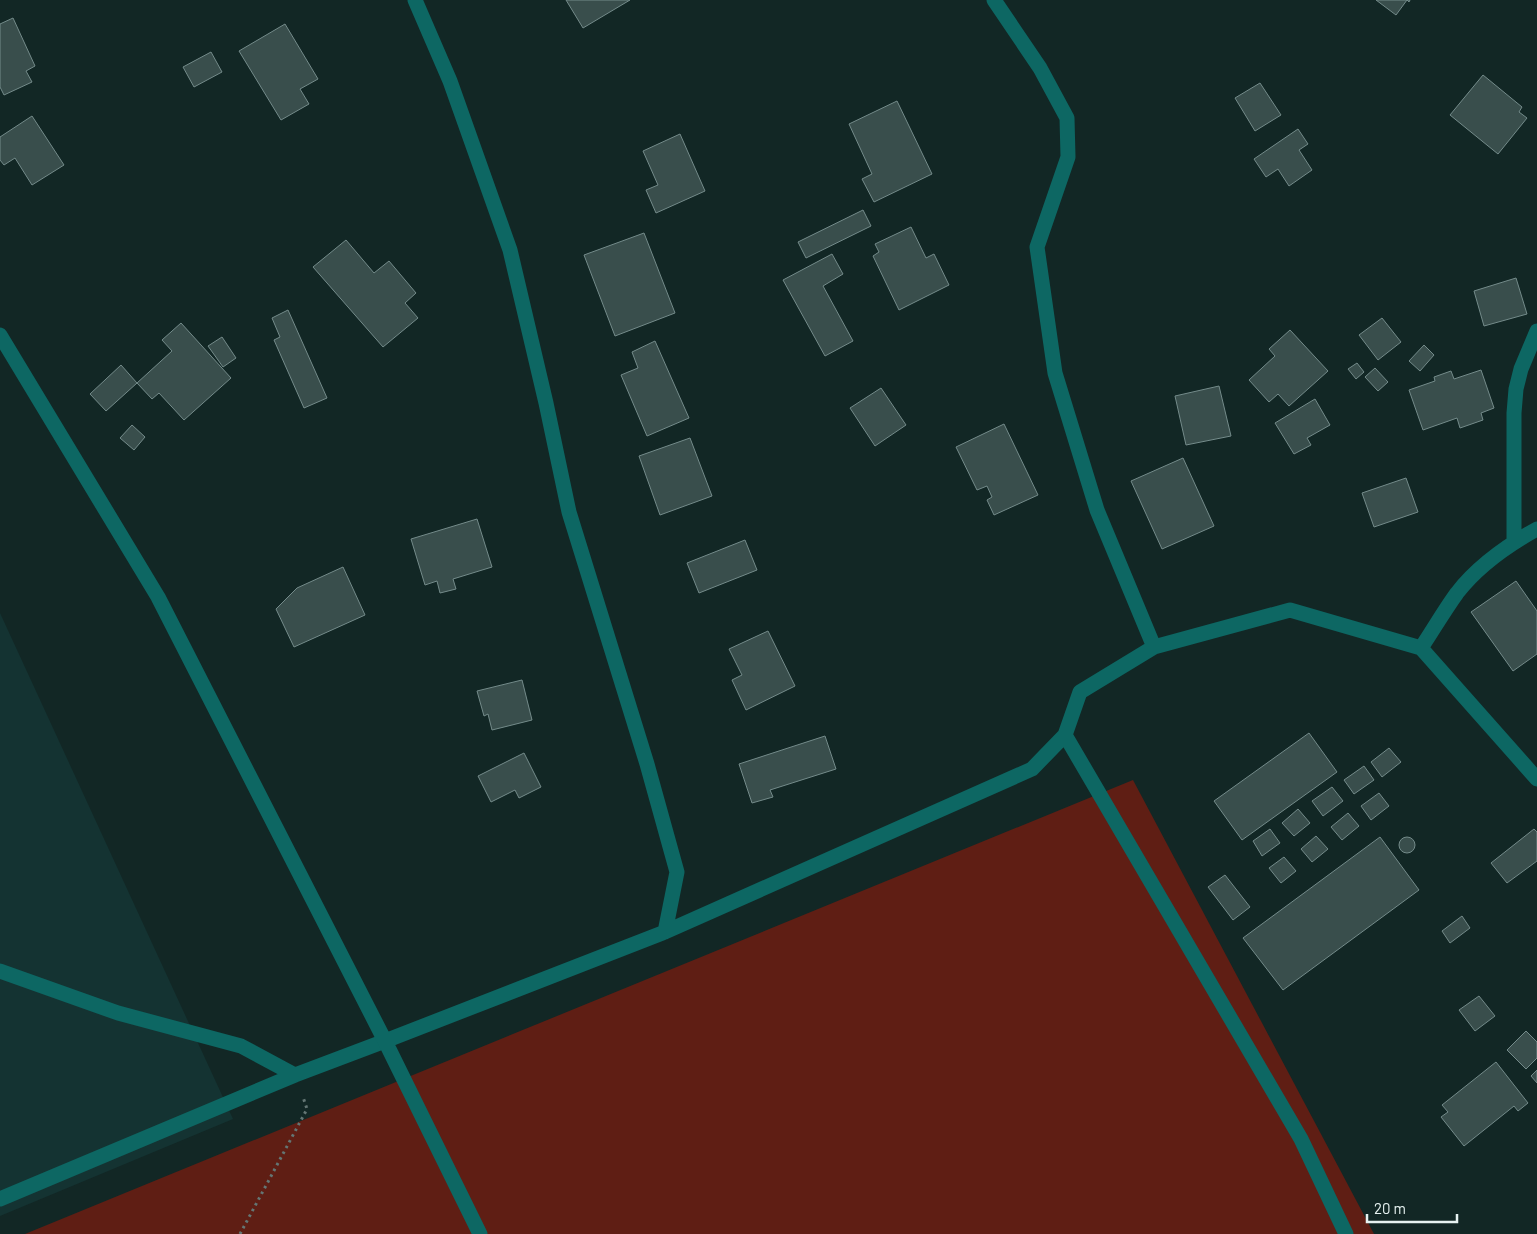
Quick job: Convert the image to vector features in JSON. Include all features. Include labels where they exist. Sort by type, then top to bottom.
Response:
[{"type":"street","points":[[415,0],[450,81],[510,250],[546,403],[569,512],[647,764],[677,872],[665,932]]},
{"type":"street","points":[[994,0],[1040,68],[1066,118],[1068,157],[1037,248],[1055,373],[1097,510],[1154,647]]},
{"type":"street","points":[[1514,542],[1514,413],[1516,389],[1521,369],[1537,331]]},
{"type":"street","points":[[0,334],[158,597],[480,1234]]},
{"type":"street","points":[[1421,648],[1458,592],[1489,561],[1537,528]]},
{"type":"street","points":[[0,1198],[295,1075],[665,932],[1032,769],[1065,735],[1080,692],[1154,647],[1290,610],[1421,648],[1537,778]]},
{"type":"street","points":[[1065,735],[1301,1139],[1346,1234]]},
{"type":"street","points":[[0,971],[118,1014],[241,1046],[295,1075]]},
{"type":"path","points":[[240,1234],[307,1109],[295,1075]]},
{"type":"shaded area","points":[[0,613],[233,1119],[0,1216]]},
{"type":"shaded area","points":[[1133,780],[1374,1234],[25,1234]]},
{"type":"building","points":[[566,0],[630,0],[583,28]]},
{"type":"building","points":[[1376,0],[1407,0],[1396,15]]},
{"type":"building","points":[[13,18],[35,66],[26,71],[32,82],[4,95],[0,87],[0,24]]},
{"type":"building","points":[[285,24],[318,79],[300,89],[309,104],[281,120],[239,51]]},
{"type":"building","points":[[211,52],[222,72],[194,87],[183,67]]},
{"type":"building","points":[[1483,75],[1522,107],[1519,112],[1527,118],[1498,154],[1450,115]]},
{"type":"building","points":[[1260,83],[1281,115],[1255,131],[1235,98]]},
{"type":"building","points":[[897,101],[932,174],[874,202],[862,179],[872,174],[849,124]]},
{"type":"building","points":[[32,116],[64,165],[32,185],[15,158],[4,165],[0,160],[0,137]]},
{"type":"building","points":[[1298,129],[1308,144],[1299,150],[1312,170],[1289,186],[1278,169],[1266,177],[1254,159]]},
{"type":"building","points":[[680,134],[705,191],[656,213],[646,190],[658,185],[643,151]]},
{"type":"building","points":[[863,210],[871,226],[806,258],[798,242]]},
{"type":"building","points":[[911,227],[926,258],[934,254],[949,285],[899,310],[873,256],[879,252],[875,244]]},
{"type":"building","points":[[644,233],[675,313],[615,336],[584,255]]},
{"type":"building","points":[[346,240],[374,273],[389,261],[416,293],[405,303],[418,318],[383,347],[313,267]]},
{"type":"building","points":[[832,254],[843,274],[823,286],[853,341],[825,356],[783,280]]},
{"type":"building","points":[[1516,278],[1527,314],[1484,326],[1474,291]]},
{"type":"building","points":[[288,310],[327,398],[304,408],[274,340],[280,337],[272,318]]},
{"type":"building","points":[[1382,318],[1401,342],[1378,360],[1359,335]]},
{"type":"building","points":[[181,323],[231,378],[184,420],[159,393],[152,399],[137,383],[172,351],[162,340]]},
{"type":"building","points":[[1290,330],[1328,371],[1289,406],[1278,394],[1269,402],[1249,380],[1275,356],[1269,349]]},
{"type":"building","points":[[222,337],[236,358],[223,367],[208,346]]},
{"type":"building","points":[[655,341],[689,418],[647,436],[621,375],[638,368],[632,352]]},
{"type":"building","points":[[1424,345],[1434,355],[1420,371],[1409,361]]},
{"type":"building","points":[[1357,363],[1364,372],[1356,379],[1348,369]]},
{"type":"building","points":[[121,365],[137,383],[106,411],[90,394]]},
{"type":"building","points":[[1375,368],[1388,382],[1378,391],[1365,377]]},
{"type":"building","points":[[1481,370],[1494,408],[1481,413],[1483,420],[1460,428],[1457,418],[1423,430],[1409,390],[1435,381],[1434,377],[1451,371],[1454,379]]},
{"type":"building","points":[[1219,386],[1231,436],[1186,445],[1175,396]]},
{"type":"building","points":[[881,388],[906,425],[875,446],[850,408]]},
{"type":"building","points":[[1315,399],[1330,425],[1307,438],[1311,445],[1294,454],[1275,423]]},
{"type":"building","points":[[1004,424],[1038,495],[994,515],[987,500],[992,497],[987,486],[977,490],[956,447]]},
{"type":"building","points":[[132,425],[145,437],[134,450],[120,438]]},
{"type":"building","points":[[690,438],[712,496],[660,515],[639,456]]},
{"type":"building","points":[[1183,458],[1214,526],[1162,549],[1131,481]]},
{"type":"building","points":[[1406,478],[1418,512],[1374,527],[1362,493]]},
{"type":"building","points":[[477,519],[492,567],[453,579],[456,589],[440,593],[437,581],[425,585],[411,539]]},
{"type":"building","points":[[745,540],[757,570],[699,593],[687,563]]},
{"type":"building","points":[[343,567],[365,615],[294,647],[276,609],[297,588]]},
{"type":"building","points":[[1516,581],[1537,611],[1537,654],[1513,671],[1471,612]]},
{"type":"building","points":[[768,631],[795,686],[746,710],[732,680],[742,675],[729,649]]},
{"type":"building","points":[[522,680],[532,720],[492,730],[488,714],[484,716],[477,691]]},
{"type":"building","points":[[1309,733],[1337,772],[1242,840],[1214,801]]},
{"type":"building","points":[[825,736],[836,769],[770,790],[773,797],[752,803],[739,764]]},
{"type":"building","points":[[1389,748],[1401,762],[1382,777],[1371,762]]},
{"type":"building","points":[[524,753],[541,787],[519,798],[515,790],[491,802],[478,776]]},
{"type":"building","points":[[1364,766],[1374,780],[1354,794],[1344,780]]},
{"type":"building","points":[[1332,787],[1343,801],[1323,816],[1312,801]]},
{"type":"building","points":[[1379,793],[1389,806],[1371,820],[1361,806]]},
{"type":"building","points":[[1298,809],[1310,823],[1294,836],[1282,823]]},
{"type":"building","points":[[1348,813],[1359,826],[1342,840],[1331,827]]},
{"type":"building","points":[[1270,829],[1280,843],[1262,856],[1253,841]]},
{"type":"building","points":[[1534,829],[1537,832],[1537,861],[1507,883],[1491,863]]},
{"type":"building","points":[[1316,836],[1328,849],[1312,862],[1301,849]]},
{"type":"building","points":[[1380,837],[1419,890],[1283,990],[1243,938]]},
{"type":"building","points":[[1407,837],[1413,839],[1415,845],[1413,851],[1407,853],[1401,851],[1399,845],[1401,839]]},
{"type":"building","points":[[1284,857],[1296,871],[1281,883],[1269,868]]},
{"type":"building","points":[[1225,875],[1250,907],[1233,920],[1208,887]]},
{"type":"building","points":[[1462,916],[1470,928],[1450,943],[1442,931]]},
{"type":"building","points":[[1479,996],[1495,1016],[1475,1031],[1459,1010]]},
{"type":"building","points":[[1526,1031],[1537,1042],[1537,1058],[1526,1069],[1507,1050]]},
{"type":"building","points":[[1496,1062],[1528,1103],[1518,1111],[1514,1106],[1464,1146],[1441,1117],[1448,1112],[1442,1105]]},
{"type":"building","points":[[1537,1070],[1537,1083],[1531,1076]]}]
